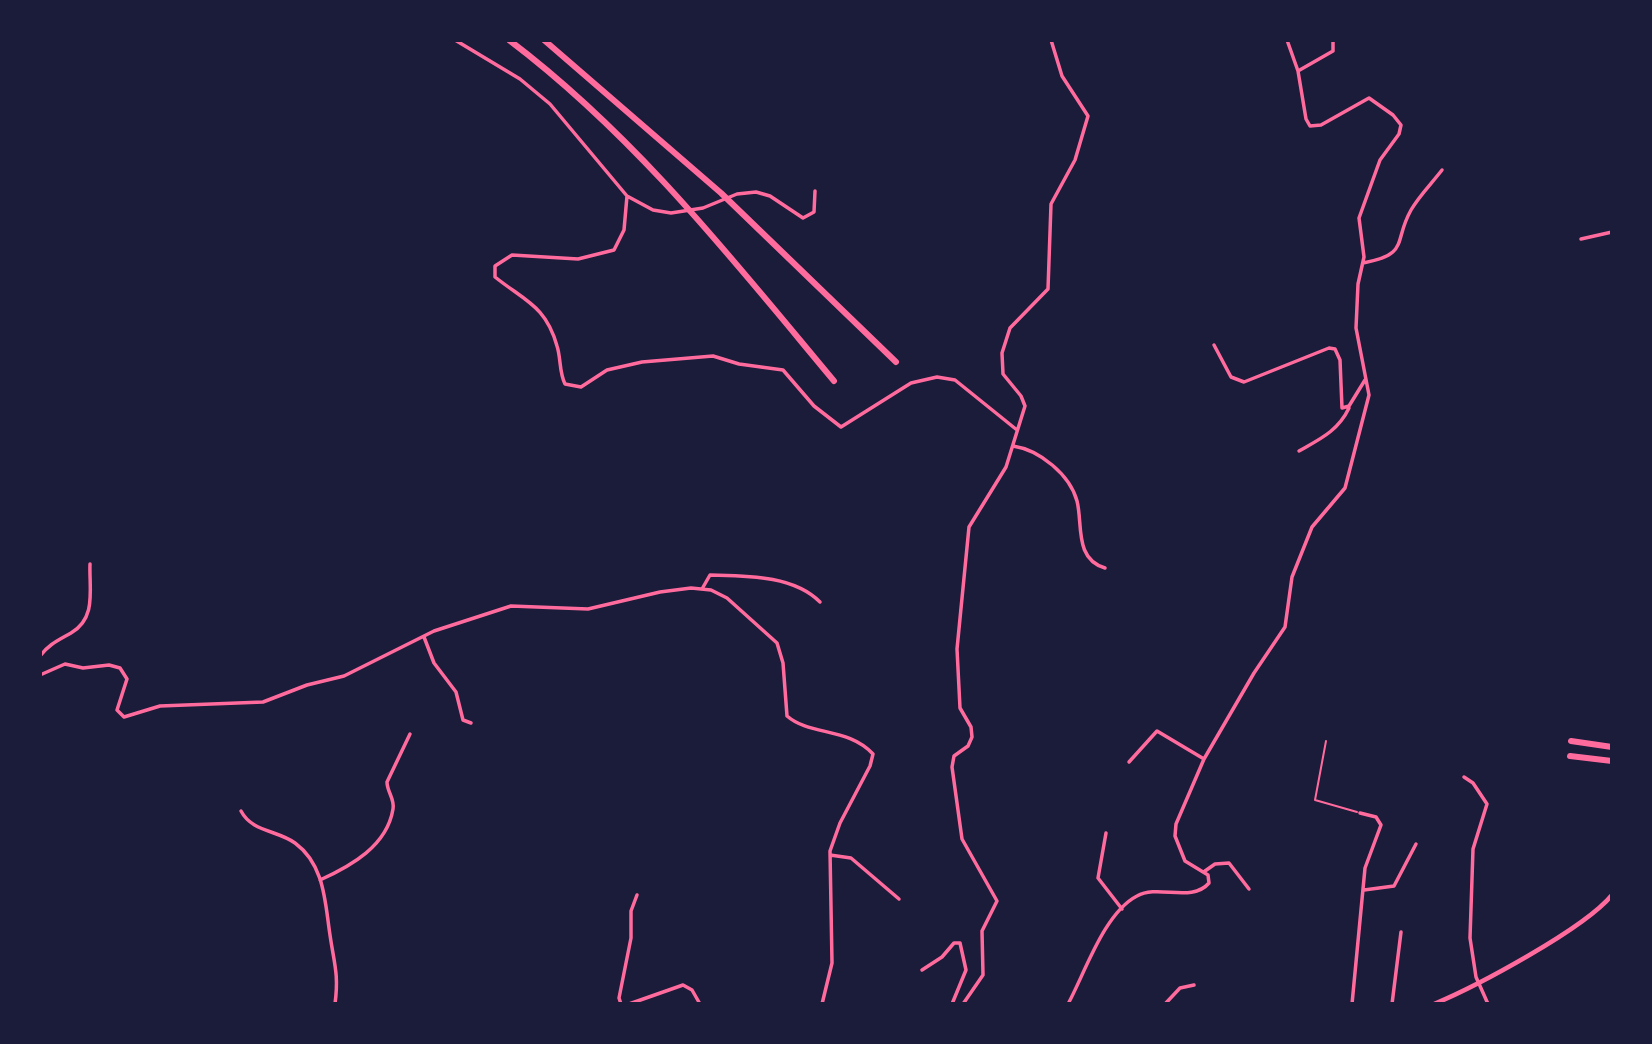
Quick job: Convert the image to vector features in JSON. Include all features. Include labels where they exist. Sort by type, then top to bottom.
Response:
[{"type":"highway","points":[[509,40],[629,145],[764,296],[834,381]]},
{"type":"highway","points":[[544,40],[721,193],[896,362]]},
{"type":"highway","points":[[1571,741],[1612,747]]},
{"type":"highway","points":[[1570,756],[1612,761]]},
{"type":"street","points":[[455,40],[520,79],[550,104],[627,196],[653,210],[671,214],[756,192],[770,196],[803,218],[814,212],[815,191]]},
{"type":"street","points":[[964,1004],[983,975],[981,936],[997,900],[960,833],[952,762],[956,752],[968,746],[972,737],[971,727],[960,708],[957,649],[969,527],[1004,471],[1013,446],[1025,404],[1003,373],[1004,341],[1014,322],[1043,298],[1048,289],[1051,205],[1075,160],[1088,116],[1062,76],[1051,40]]},
{"type":"street","points":[[1068,1004],[1097,945],[1131,900],[1148,892],[1192,892],[1203,889],[1210,879],[1204,872],[1185,861],[1174,832],[1182,806],[1204,760],[1254,673],[1285,627],[1292,577],[1312,527],[1345,488],[1368,395],[1356,328],[1358,284],[1363,263],[1358,228],[1380,160],[1400,132],[1399,121],[1375,99],[1369,98],[1321,125],[1311,127],[1306,119],[1298,71],[1287,40]]},
{"type":"street","points":[[1298,71],[1333,51],[1333,40]]},
{"type":"street","points":[[1363,263],[1380,259],[1395,250],[1404,235],[1412,209],[1442,170]]},
{"type":"street","points":[[627,196],[624,230],[614,250],[578,259],[512,255],[495,266],[495,277],[531,300],[547,320],[559,349],[565,384],[581,387],[607,370],[642,362],[713,356],[739,364],[783,370],[814,406],[841,427],[911,383],[946,377],[955,380],[1017,430]]},
{"type":"street","points":[[1581,239],[1612,232]]},
{"type":"street","points":[[1214,345],[1229,375],[1244,382],[1329,348],[1335,349],[1340,360],[1340,403],[1342,408],[1349,407]]},
{"type":"street","points":[[1299,451],[1342,423],[1366,378]]},
{"type":"street","points":[[1013,446],[1041,456],[1061,475],[1077,500],[1081,542],[1091,559],[1105,568]]},
{"type":"street","points":[[40,656],[51,644],[71,633],[85,620],[90,602],[90,564]]},
{"type":"street","points":[[702,589],[710,575],[739,575],[788,583],[812,593],[820,602]]},
{"type":"street","points":[[40,676],[65,664],[83,668],[108,665],[120,668],[127,680],[117,710],[124,717],[160,706],[248,705],[344,676],[434,631],[511,606],[588,609],[660,592],[702,589],[731,601],[776,643],[783,663],[787,716],[797,723],[849,738],[873,754],[867,772],[840,823],[830,855],[832,963],[822,1004]]},
{"type":"street","points":[[424,637],[434,663],[456,692],[463,720],[471,723]]},
{"type":"street","points":[[1129,762],[1157,731],[1204,760]]},
{"type":"street","points":[[320,880],[358,861],[384,832],[394,806],[387,782],[410,734]]},
{"type":"street","points":[[1464,777],[1473,783],[1487,804],[1472,863],[1470,938],[1478,984],[1488,1004]]},
{"type":"street","points":[[240,811],[252,824],[296,844],[320,880],[327,897],[330,937],[338,968],[335,1004]]},
{"type":"street","points":[[1352,1004],[1366,864],[1381,825],[1376,817],[1360,813]]},
{"type":"street","points":[[1107,833],[1098,878],[1122,909]]},
{"type":"street","points":[[1363,890],[1394,886],[1416,844]]},
{"type":"street","points":[[830,855],[851,858],[899,899]]},
{"type":"street","points":[[1204,872],[1215,864],[1229,863],[1249,889]]},
{"type":"street","points":[[621,1004],[620,996],[631,938],[631,911],[637,895]]},
{"type":"street","points":[[1434,1004],[1478,984],[1553,939],[1612,895]]},
{"type":"street","points":[[1392,1004],[1401,932]]},
{"type":"street","points":[[922,970],[942,957],[954,943],[960,943],[966,970],[952,1004]]},
{"type":"street","points":[[629,1004],[683,985],[692,990],[700,1004]]},
{"type":"street","points":[[1165,1004],[1180,988],[1194,985]]},
{"type":"lane","points":[[1326,741],[1315,800],[1360,813]]}]
